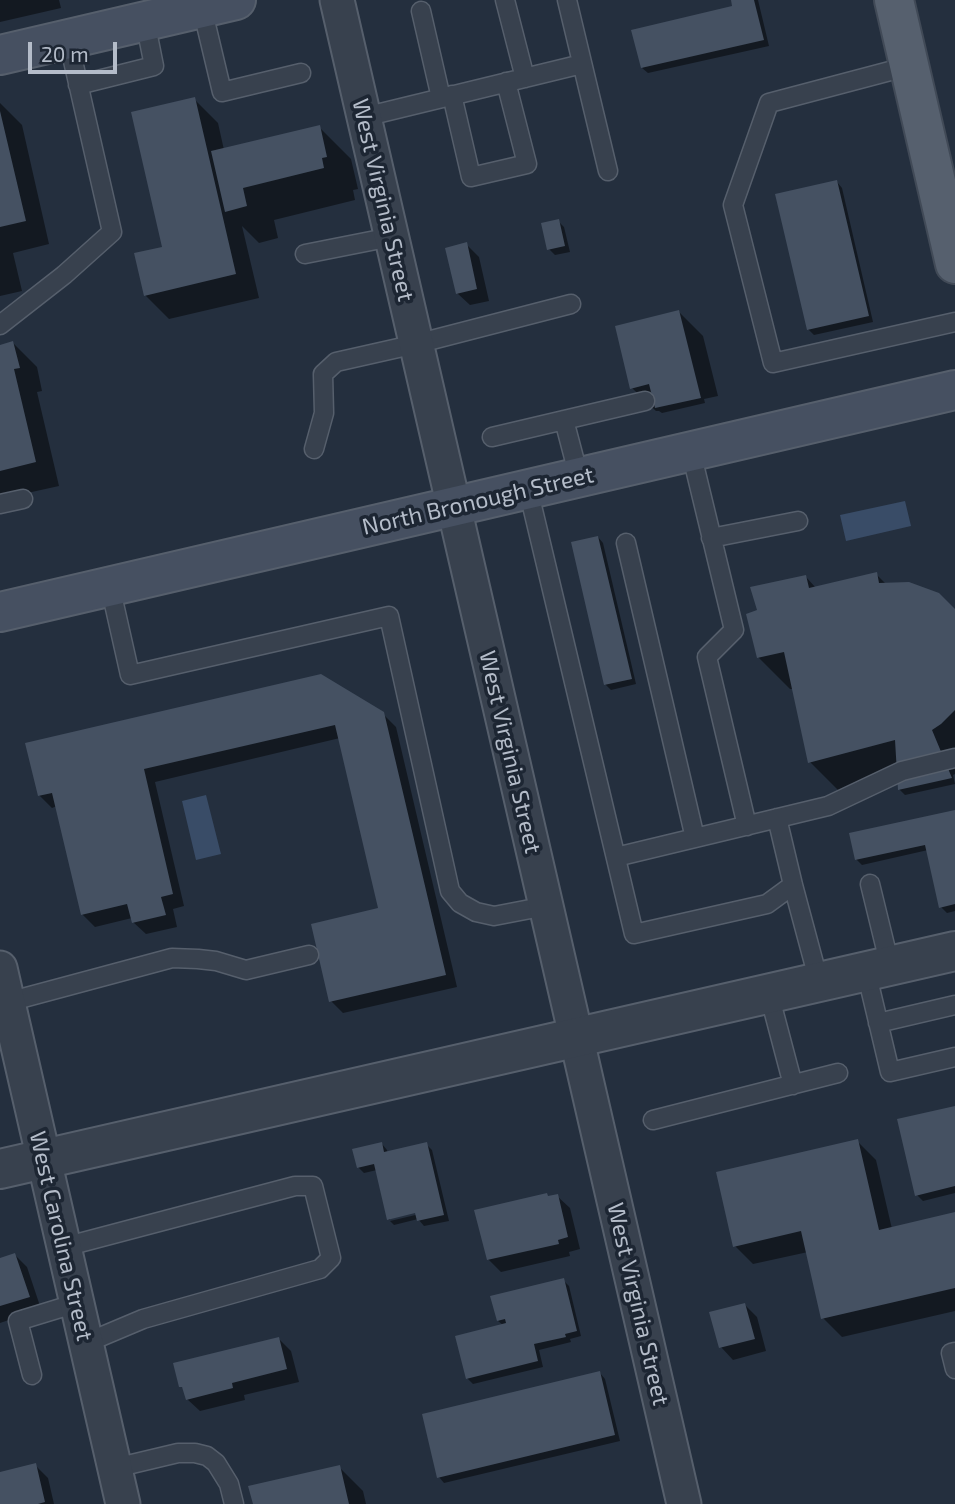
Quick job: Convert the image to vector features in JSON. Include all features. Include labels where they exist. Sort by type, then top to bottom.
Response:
[{"type":"main road","points":[[894,0],[955,264]]},
{"type":"main road","points":[[0,55],[68,39],[134,19],[219,4]]},
{"type":"main road","name":"North Bronough Street","points":[[0,612],[955,390]]},
{"type":"street","name":"West Virginia Street","points":[[337,0],[684,1504]]},
{"type":"street","points":[[0,1169],[955,951]]},
{"type":"street","name":"West Carolina Street","points":[[0,968],[123,1504]]},
{"type":"lane","points":[[505,0],[525,78]]},
{"type":"lane","points":[[567,0],[608,171]]},
{"type":"lane","points":[[219,4],[222,92],[301,73]]},
{"type":"lane","points":[[421,11],[471,177],[527,164],[506,82]]},
{"type":"lane","points":[[78,85],[154,66],[134,19]]},
{"type":"lane","points":[[0,325],[64,275],[112,232],[68,39]]},
{"type":"lane","points":[[363,117],[582,64]]},
{"type":"lane","points":[[909,66],[769,103],[733,205],[773,363],[955,322]]},
{"type":"lane","points":[[305,254],[391,237]]},
{"type":"lane","points":[[314,449],[324,413],[323,374],[336,362],[571,304]]},
{"type":"lane","points":[[492,436],[645,401]]},
{"type":"lane","points":[[564,419],[579,477]]},
{"type":"lane","points":[[691,452],[734,630],[707,657],[747,826]]},
{"type":"lane","points":[[528,489],[634,934],[767,904],[793,885]]},
{"type":"lane","points":[[0,504],[23,499]]},
{"type":"lane","points":[[711,538],[798,521]]},
{"type":"lane","points":[[626,543],[695,838]]},
{"type":"lane","points":[[110,586],[130,675],[389,616],[450,891],[460,903],[476,912],[494,916],[546,906]]},
{"type":"lane","points":[[616,856],[828,806],[902,771],[955,758]]},
{"type":"lane","points":[[778,818],[819,982]]},
{"type":"lane","points":[[870,884],[878,968],[878,1023],[890,1072],[955,1057]]},
{"type":"lane","points":[[8,1002],[172,958],[198,958],[246,970],[309,955]]},
{"type":"lane","points":[[769,993],[793,1085]]},
{"type":"lane","points":[[878,1023],[955,1005]]},
{"type":"lane","points":[[653,1120],[838,1073]]},
{"type":"lane","points":[[64,1247],[295,1186],[313,1186],[331,1258],[320,1269],[143,1319],[86,1343]]},
{"type":"lane","points":[[32,1375],[18,1321],[77,1303]]},
{"type":"lane","points":[[115,1468],[178,1453],[207,1456],[216,1463],[229,1484],[234,1504]]},
{"type":"water","points":[[905,501],[911,526],[846,541],[840,515]]},
{"type":"water","points":[[206,795],[221,854],[196,860],[182,801]]},
{"type":"building","points":[[731,0],[754,0],[764,40],[641,68],[631,30],[732,6]]},
{"type":"building","points":[[195,97],[236,274],[144,296],[134,253],[162,247],[131,112]]},
{"type":"building","points":[[0,111],[26,221],[0,227]]},
{"type":"building","points":[[320,125],[327,157],[322,158],[324,168],[243,188],[247,206],[225,212],[211,151]]},
{"type":"building","points":[[837,180],[869,316],[807,330],[775,194]]},
{"type":"building","points":[[559,219],[565,246],[547,250],[541,223]]},
{"type":"building","points":[[467,242],[477,289],[456,294],[445,248]]},
{"type":"building","points":[[679,310],[701,398],[655,408],[649,384],[630,389],[615,326]]},
{"type":"building","points":[[13,341],[20,368],[14,369],[36,462],[0,471],[0,345]]},
{"type":"building","points":[[598,536],[632,679],[604,685],[571,542]]},
{"type":"building","points":[[877,572],[879,583],[909,582],[939,593],[955,609],[955,710],[932,730],[952,778],[898,790],[895,740],[808,763],[784,652],[757,658],[746,614],[757,610],[750,587],[806,575],[809,588]]},
{"type":"building","points":[[321,674],[384,712],[446,975],[329,1002],[311,924],[378,908],[335,725],[144,769],[173,894],[161,897],[166,915],[132,923],[127,904],[81,915],[52,793],[38,796],[25,743]]},
{"type":"building","points":[[955,810],[955,904],[939,908],[925,845],[855,860],[849,833]]},
{"type":"building","points":[[955,1106],[955,1186],[915,1196],[897,1119]]},
{"type":"building","points":[[858,1139],[879,1230],[955,1212],[955,1288],[821,1319],[801,1231],[733,1247],[716,1172]]},
{"type":"building","points":[[382,1142],[384,1152],[427,1142],[444,1215],[417,1221],[415,1213],[387,1220],[374,1164],[357,1168],[352,1149]]},
{"type":"building","points":[[547,1193],[548,1196],[558,1194],[568,1237],[558,1240],[559,1244],[487,1260],[474,1210]]},
{"type":"building","points":[[15,1253],[30,1297],[0,1306],[0,1258]]},
{"type":"building","points":[[564,1278],[577,1331],[565,1334],[566,1337],[534,1344],[538,1361],[466,1379],[455,1336],[506,1323],[505,1319],[497,1321],[490,1296]]},
{"type":"building","points":[[745,1303],[755,1339],[719,1348],[709,1312]]},
{"type":"building","points":[[279,1337],[287,1369],[232,1383],[233,1388],[186,1400],[182,1387],[179,1387],[173,1363]]},
{"type":"building","points":[[600,1371],[615,1435],[437,1478],[422,1414]]},
{"type":"building","points":[[36,1463],[45,1502],[0,1504],[0,1472]]},
{"type":"building","points":[[340,1465],[349,1504],[253,1504],[248,1486]]}]
